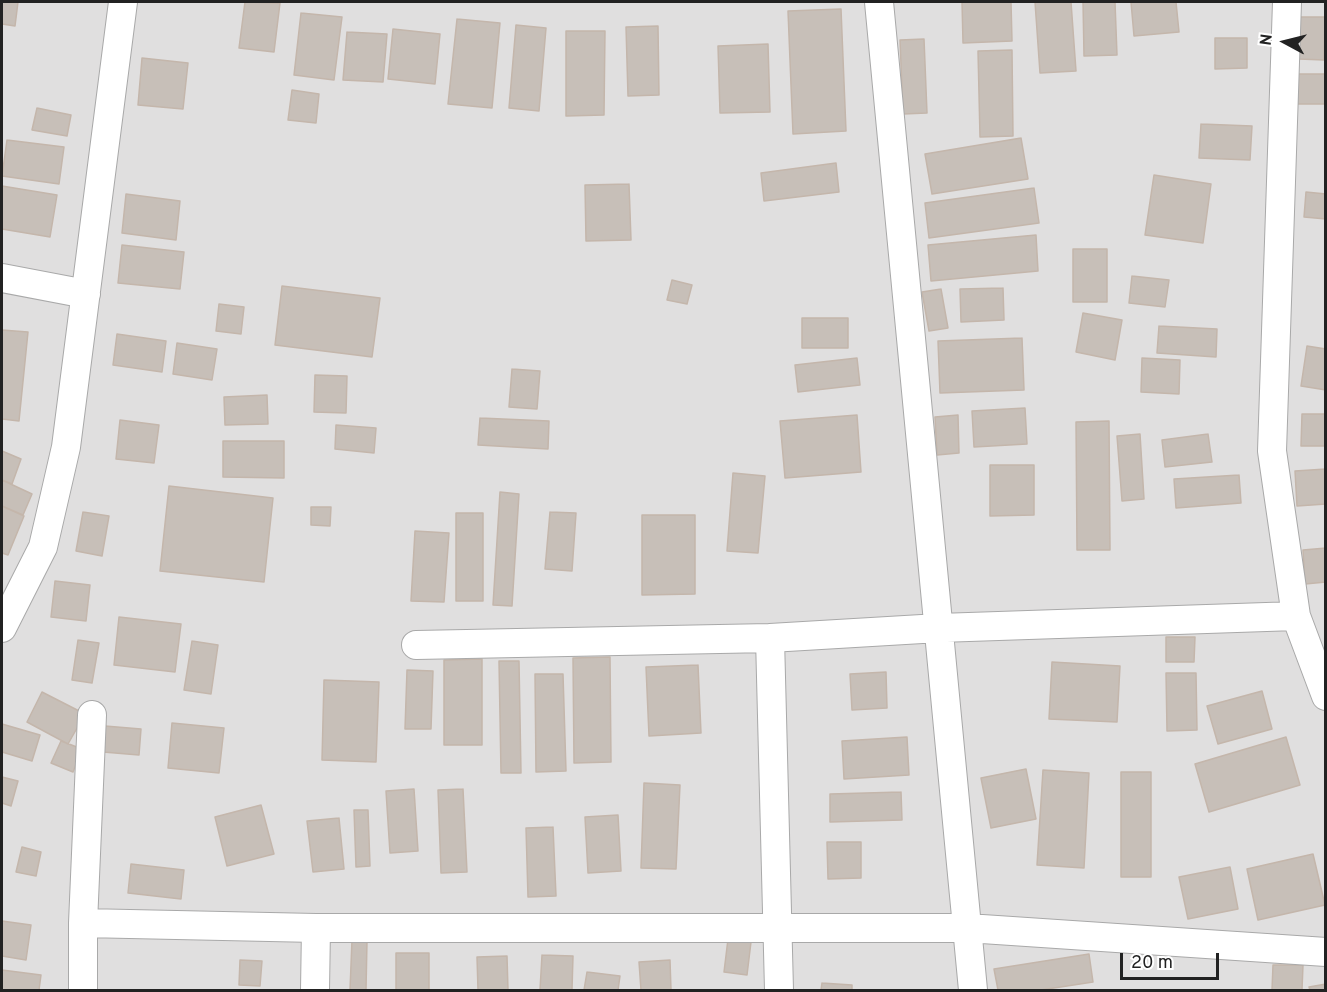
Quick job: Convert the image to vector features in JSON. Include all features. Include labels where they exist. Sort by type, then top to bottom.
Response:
[{"type":"street","points":[[2,628],[43,547],[66,447],[123,2]]},
{"type":"street","points":[[879,2],[973,990]]},
{"type":"street","points":[[1287,2],[1272,452],[1296,616],[1320,645],[1326,696]]},
{"type":"street","points":[[2,278],[86,294]]},
{"type":"street","points":[[416,645],[770,638],[939,628],[1296,616]]},
{"type":"street","points":[[770,638],[779,990]]},
{"type":"street","points":[[82,990],[92,715]]},
{"type":"street","points":[[83,923],[316,928],[778,930],[967,928],[1326,952]]},
{"type":"street","points":[[315,990],[316,928]]},
{"type":"shaded area","points":[[2,2],[1325,2],[1325,990],[2,990]]},
{"type":"building","points":[[2,2],[18,2],[15,26],[2,24]]},
{"type":"building","points":[[245,2],[280,3],[274,52],[239,48]]},
{"type":"building","points":[[962,2],[1011,2],[1012,41],[963,43]]},
{"type":"building","points":[[1035,2],[1071,2],[1076,71],[1040,73]]},
{"type":"building","points":[[1083,2],[1115,2],[1117,55],[1084,56]]},
{"type":"building","points":[[1131,2],[1176,2],[1179,32],[1134,36]]},
{"type":"building","points":[[841,9],[846,131],[793,134],[788,11]]},
{"type":"building","points":[[301,13],[342,17],[334,80],[294,75]]},
{"type":"building","points":[[1299,17],[1325,17],[1324,60],[1299,59]]},
{"type":"building","points":[[457,19],[500,23],[492,108],[448,104]]},
{"type":"building","points":[[516,25],[546,28],[539,111],[509,108]]},
{"type":"building","points":[[658,26],[659,95],[628,96],[626,27]]},
{"type":"building","points":[[393,29],[440,34],[435,84],[388,79]]},
{"type":"building","points":[[566,31],[605,31],[604,115],[566,116]]},
{"type":"building","points":[[347,32],[387,34],[383,82],[343,80]]},
{"type":"building","points":[[1215,38],[1247,38],[1247,68],[1215,69]]},
{"type":"building","points":[[924,39],[927,113],[903,114],[900,40]]},
{"type":"building","points":[[768,44],[770,112],[720,113],[718,46]]},
{"type":"building","points":[[1012,50],[1013,136],[980,137],[978,51]]},
{"type":"building","points":[[142,58],[188,63],[183,109],[138,105]]},
{"type":"building","points":[[1296,74],[1326,74],[1326,104],[1296,104]]},
{"type":"building","points":[[292,90],[319,94],[316,123],[288,120]]},
{"type":"building","points":[[37,108],[71,115],[67,136],[32,130]]},
{"type":"building","points":[[1201,124],[1252,126],[1250,160],[1199,158]]},
{"type":"building","points":[[1021,138],[1028,179],[932,194],[925,154]]},
{"type":"building","points":[[7,140],[64,147],[59,184],[2,176]]},
{"type":"building","points":[[836,163],[839,192],[764,201],[761,173]]},
{"type":"building","points":[[1154,175],[1211,184],[1203,243],[1145,235]]},
{"type":"building","points":[[629,184],[631,240],[586,241],[585,185]]},
{"type":"building","points":[[2,186],[57,195],[50,237],[2,229]]},
{"type":"building","points":[[1034,188],[1039,223],[929,238],[925,203]]},
{"type":"building","points":[[1306,192],[1326,194],[1326,219],[1304,217]]},
{"type":"building","points":[[126,194],[180,201],[176,240],[122,233]]},
{"type":"building","points":[[1036,235],[1038,271],[931,281],[928,245]]},
{"type":"building","points":[[122,245],[184,252],[180,289],[118,283]]},
{"type":"building","points":[[1073,249],[1107,249],[1107,302],[1073,302]]},
{"type":"building","points":[[1132,276],[1169,280],[1165,307],[1129,303]]},
{"type":"building","points":[[672,280],[692,285],[687,304],[667,300]]},
{"type":"building","points":[[282,286],[380,298],[372,357],[275,345]]},
{"type":"building","points":[[1003,288],[1004,320],[961,322],[960,289]]},
{"type":"building","points":[[941,289],[948,328],[929,331],[922,292]]},
{"type":"building","points":[[219,304],[244,307],[241,334],[216,331]]},
{"type":"building","points":[[1083,313],[1122,320],[1115,360],[1076,352]]},
{"type":"building","points":[[802,318],[848,318],[848,348],[802,348]]},
{"type":"building","points":[[1159,326],[1217,329],[1216,357],[1157,353]]},
{"type":"building","points":[[2,330],[28,332],[19,421],[2,419]]},
{"type":"building","points":[[117,334],[166,341],[162,372],[113,365]]},
{"type":"building","points":[[1022,338],[1024,390],[940,393],[938,341]]},
{"type":"building","points":[[177,343],[217,349],[212,380],[173,374]]},
{"type":"building","points":[[1307,346],[1326,349],[1326,390],[1301,386]]},
{"type":"building","points":[[857,358],[860,385],[798,392],[795,365]]},
{"type":"building","points":[[1142,358],[1180,360],[1179,394],[1141,392]]},
{"type":"building","points":[[512,369],[540,371],[537,409],[509,407]]},
{"type":"building","points":[[315,375],[347,376],[346,413],[314,412]]},
{"type":"building","points":[[267,395],[268,424],[225,425],[224,397]]},
{"type":"building","points":[[1025,408],[1027,444],[974,447],[972,411]]},
{"type":"building","points":[[1302,414],[1326,414],[1326,446],[1301,446]]},
{"type":"building","points":[[857,415],[861,472],[785,478],[780,421]]},
{"type":"building","points":[[958,415],[959,453],[937,455],[935,417]]},
{"type":"building","points":[[480,418],[549,421],[548,449],[478,445]]},
{"type":"building","points":[[120,420],[159,425],[154,463],[116,459]]},
{"type":"building","points":[[1109,421],[1110,550],[1077,550],[1076,422]]},
{"type":"building","points":[[336,425],[376,428],[374,453],[335,449]]},
{"type":"building","points":[[1140,434],[1144,499],[1122,501],[1117,436]]},
{"type":"building","points":[[1208,434],[1212,462],[1165,467],[1162,440]]},
{"type":"building","points":[[223,441],[284,441],[284,478],[223,477]]},
{"type":"building","points":[[2,451],[21,459],[12,484],[2,480]]},
{"type":"building","points":[[990,465],[1034,465],[1034,515],[990,516]]},
{"type":"building","points":[[1326,469],[1326,504],[1297,506],[1295,471]]},
{"type":"building","points":[[733,473],[765,476],[758,553],[727,551]]},
{"type":"building","points":[[1239,475],[1241,503],[1176,508],[1174,479]]},
{"type":"building","points":[[2,480],[32,494],[23,515],[2,506]]},
{"type":"building","points":[[169,486],[273,498],[264,582],[160,571]]},
{"type":"building","points":[[500,492],[519,494],[512,606],[493,605]]},
{"type":"building","points":[[2,506],[24,516],[8,555],[2,553]]},
{"type":"building","points":[[311,507],[331,507],[330,526],[311,525]]},
{"type":"building","points":[[83,512],[109,516],[102,556],[76,551]]},
{"type":"building","points":[[550,512],[576,513],[572,571],[545,569]]},
{"type":"building","points":[[456,513],[483,513],[483,601],[456,601]]},
{"type":"building","points":[[642,515],[695,515],[695,594],[642,595]]},
{"type":"building","points":[[415,531],[449,533],[444,602],[411,601]]},
{"type":"building","points":[[1326,548],[1326,582],[1305,584],[1303,550]]},
{"type":"building","points":[[55,581],[90,585],[86,621],[51,617]]},
{"type":"building","points":[[119,617],[181,624],[175,672],[114,665]]},
{"type":"building","points":[[1166,637],[1195,637],[1194,662],[1166,662]]},
{"type":"building","points":[[78,640],[99,643],[92,683],[72,680]]},
{"type":"building","points":[[192,641],[218,645],[211,694],[184,690]]},
{"type":"building","points":[[610,657],[611,762],[574,763],[573,658]]},
{"type":"building","points":[[482,659],[482,745],[444,745],[444,660]]},
{"type":"building","points":[[499,661],[519,661],[521,773],[501,773]]},
{"type":"building","points":[[1052,662],[1120,666],[1117,722],[1049,719]]},
{"type":"building","points":[[698,665],[701,733],[649,736],[646,667]]},
{"type":"building","points":[[407,670],[433,671],[431,729],[405,729]]},
{"type":"building","points":[[886,672],[887,708],[852,710],[850,674]]},
{"type":"building","points":[[1166,673],[1196,673],[1197,730],[1167,731]]},
{"type":"building","points":[[535,674],[563,674],[566,771],[536,772]]},
{"type":"building","points":[[324,680],[379,682],[376,762],[322,760]]},
{"type":"building","points":[[1262,691],[1272,729],[1218,744],[1207,706]]},
{"type":"building","points":[[42,692],[85,714],[68,744],[27,722]]},
{"type":"building","points":[[172,723],[224,728],[219,773],[168,768]]},
{"type":"building","points":[[2,724],[40,735],[32,761],[2,752]]},
{"type":"building","points":[[105,726],[141,729],[139,755],[103,752]]},
{"type":"building","points":[[907,737],[909,775],[844,779],[842,741]]},
{"type":"building","points":[[1286,737],[1300,785],[1209,812],[1195,764]]},
{"type":"building","points":[[61,741],[82,749],[73,772],[51,763]]},
{"type":"building","points":[[1026,769],[1036,819],[991,828],[981,778]]},
{"type":"building","points":[[1043,770],[1089,773],[1084,868],[1037,865]]},
{"type":"building","points":[[1121,772],[1151,772],[1151,877],[1121,877]]},
{"type":"building","points":[[2,777],[18,781],[11,806],[2,803]]},
{"type":"building","points":[[644,783],[680,785],[676,869],[641,868]]},
{"type":"building","points":[[414,789],[418,851],[390,853],[386,791]]},
{"type":"building","points":[[463,789],[467,872],[441,873],[438,790]]},
{"type":"building","points":[[901,792],[902,820],[830,822],[830,794]]},
{"type":"building","points":[[261,805],[274,854],[227,866],[215,817]]},
{"type":"building","points":[[354,810],[368,810],[370,866],[356,867]]},
{"type":"building","points":[[618,815],[621,871],[588,873],[585,817]]},
{"type":"building","points":[[339,818],[344,869],[313,872],[307,821]]},
{"type":"building","points":[[553,827],[556,896],[528,897],[526,828]]},
{"type":"building","points":[[827,842],[861,842],[861,878],[828,879]]},
{"type":"building","points":[[22,847],[41,852],[36,876],[16,872]]},
{"type":"building","points":[[1313,854],[1325,905],[1258,920],[1247,869]]},
{"type":"building","points":[[131,864],[184,870],[181,899],[128,893]]},
{"type":"building","points":[[1230,867],[1238,909],[1188,919],[1179,877]]},
{"type":"building","points":[[2,921],[31,925],[26,960],[2,956]]},
{"type":"building","points":[[728,939],[751,942],[747,975],[724,972]]},
{"type":"building","points":[[352,940],[367,941],[366,990],[350,990]]},
{"type":"building","points":[[396,953],[429,953],[429,990],[396,990]]},
{"type":"building","points":[[1089,954],[1093,982],[1041,990],[998,990],[994,969]]},
{"type":"building","points":[[542,955],[573,956],[572,990],[540,990]]},
{"type":"building","points":[[507,956],[508,990],[478,990],[477,957]]},
{"type":"building","points":[[240,960],[262,961],[260,986],[239,985]]},
{"type":"building","points":[[670,960],[671,990],[641,990],[639,962]]},
{"type":"building","points":[[1273,965],[1303,965],[1302,990],[1272,990]]},
{"type":"building","points":[[2,970],[41,975],[39,990],[2,990]]},
{"type":"building","points":[[587,972],[620,976],[618,990],[584,990]]},
{"type":"building","points":[[822,983],[852,985],[852,990],[821,990]]},
{"type":"building","points":[[1326,984],[1326,990],[1310,990],[1309,987]]}]
